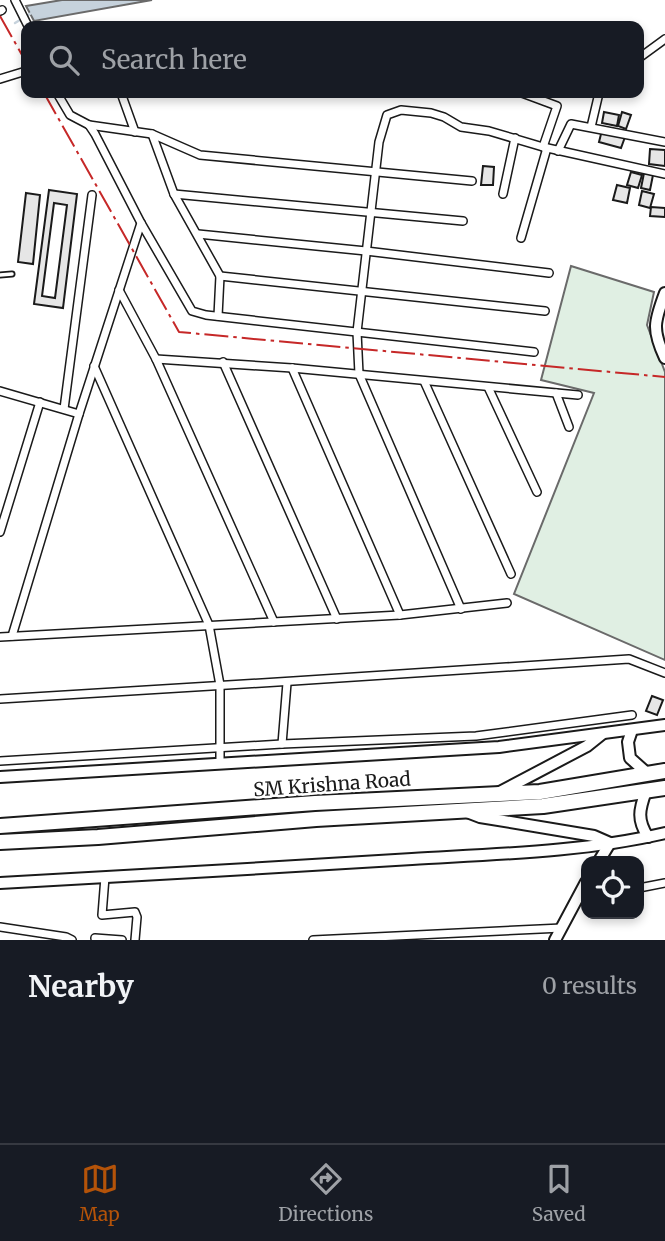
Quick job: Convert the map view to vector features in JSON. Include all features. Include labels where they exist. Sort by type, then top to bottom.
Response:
[{"type":"highway","name":"SM Krishna Road","points":[[0,826],[315,803],[540,792],[665,771]]},
{"type":"highway","name":"SM Krishna Road","points":[[0,842],[543,806],[665,788]]},
{"type":"street","points":[[15,0],[26,21]]},
{"type":"street","points":[[644,54],[665,39]]},
{"type":"street","points":[[0,79],[21,73]]},
{"type":"street","points":[[60,98],[70,115],[89,125],[152,134],[200,155],[472,181]]},
{"type":"street","points":[[123,98],[135,132]]},
{"type":"street","points":[[521,238],[557,106],[535,98]]},
{"type":"street","points":[[591,127],[598,98]]},
{"type":"street","points":[[461,609],[359,374],[357,332],[361,292],[376,171],[387,116],[401,110],[431,113],[461,127],[489,131],[545,148],[665,174]]},
{"type":"street","points":[[558,151],[571,124],[665,142]]},
{"type":"street","points":[[89,125],[192,311],[534,352]]},
{"type":"street","points":[[152,134],[174,194],[220,276],[218,316]]},
{"type":"street","points":[[503,194],[515,138]]},
{"type":"street","points":[[174,194],[463,221]]},
{"type":"street","points":[[64,409],[92,195]]},
{"type":"street","points":[[12,636],[94,365],[141,223]]},
{"type":"street","points":[[198,234],[550,274]]},
{"type":"street","points":[[220,276],[545,311]]},
{"type":"street","points":[[119,290],[156,359],[274,622]]},
{"type":"street","points":[[665,293],[656,316],[656,337],[665,358]]},
{"type":"street","points":[[156,359],[223,362],[578,395]]},
{"type":"street","points":[[223,362],[337,619]]},
{"type":"street","points":[[94,365],[209,625],[220,685],[220,763]]},
{"type":"street","points":[[292,368],[400,615]]},
{"type":"street","points":[[424,381],[511,574]]},
{"type":"street","points":[[488,387],[537,492]]},
{"type":"street","points":[[0,391],[79,414]]},
{"type":"street","points":[[556,393],[569,427]]},
{"type":"street","points":[[0,532],[40,402]]},
{"type":"street","points":[[0,637],[400,615],[507,603]]},
{"type":"street","points":[[0,699],[287,683],[629,659],[665,673]]},
{"type":"street","points":[[282,744],[287,683]]},
{"type":"street","points":[[0,761],[282,744],[476,736],[632,715]]},
{"type":"street","name":"SM Krishna Road","points":[[0,776],[499,747],[665,725]]},
{"type":"street","points":[[632,730],[628,742],[630,758],[648,774]]},
{"type":"street","points":[[495,794],[587,747],[603,733]]},
{"type":"street","points":[[646,791],[639,819],[648,837]]},
{"type":"street","points":[[462,810],[480,817],[594,836],[610,843]]},
{"type":"street","points":[[0,883],[512,853],[610,843],[665,833]]},
{"type":"street","points":[[602,856],[610,843]]},
{"type":"street","points":[[105,877],[102,915],[135,912],[135,940]]},
{"type":"street","points":[[644,887],[665,883]]},
{"type":"street","points":[[555,940],[581,897]]},
{"type":"street","points":[[0,927],[72,940]]},
{"type":"street","points":[[313,940],[563,928]]},
{"type":"street","points":[[95,938],[122,940]]},
{"type":"lane","points":[[0,275],[12,274]]},
{"type":"green space","points":[[571,266],[654,292],[647,325],[665,372],[665,660],[514,594],[594,393],[541,380]]},
{"type":"shaded area","points":[[62,0],[152,0],[34,21],[26,6]]},
{"type":"building","points":[[604,112],[619,115],[617,126],[602,123]]},
{"type":"building","points":[[622,112],[631,115],[626,129],[618,126]]},
{"type":"building","points":[[602,130],[625,137],[621,148],[599,142]]},
{"type":"building","points":[[650,149],[665,150],[665,166],[649,164]]},
{"type":"building","points":[[483,166],[494,167],[493,185],[481,185]]},
{"type":"building","points":[[631,172],[642,175],[638,188],[627,185]]},
{"type":"building","points":[[644,173],[653,175],[650,190],[641,188]]},
{"type":"building","points":[[617,185],[630,188],[627,203],[613,200]]},
{"type":"building","points":[[49,190],[77,194],[63,308],[34,304]],"holes":[[[54,203],[67,205],[55,298],[42,296]]]},
{"type":"building","points":[[642,191],[654,194],[650,208],[639,205]]},
{"type":"building","points":[[26,193],[40,195],[33,264],[18,262]]},
{"type":"building","points":[[651,207],[665,208],[665,217],[650,216]]},
{"type":"building","points":[[652,696],[663,700],[657,715],[646,711]]},
{"type":"waterway","points":[[15,23],[33,12]]},
{"type":"power","points":[[0,16],[21,53]]},
{"type":"power","points":[[47,98],[179,332],[665,377]]}]
